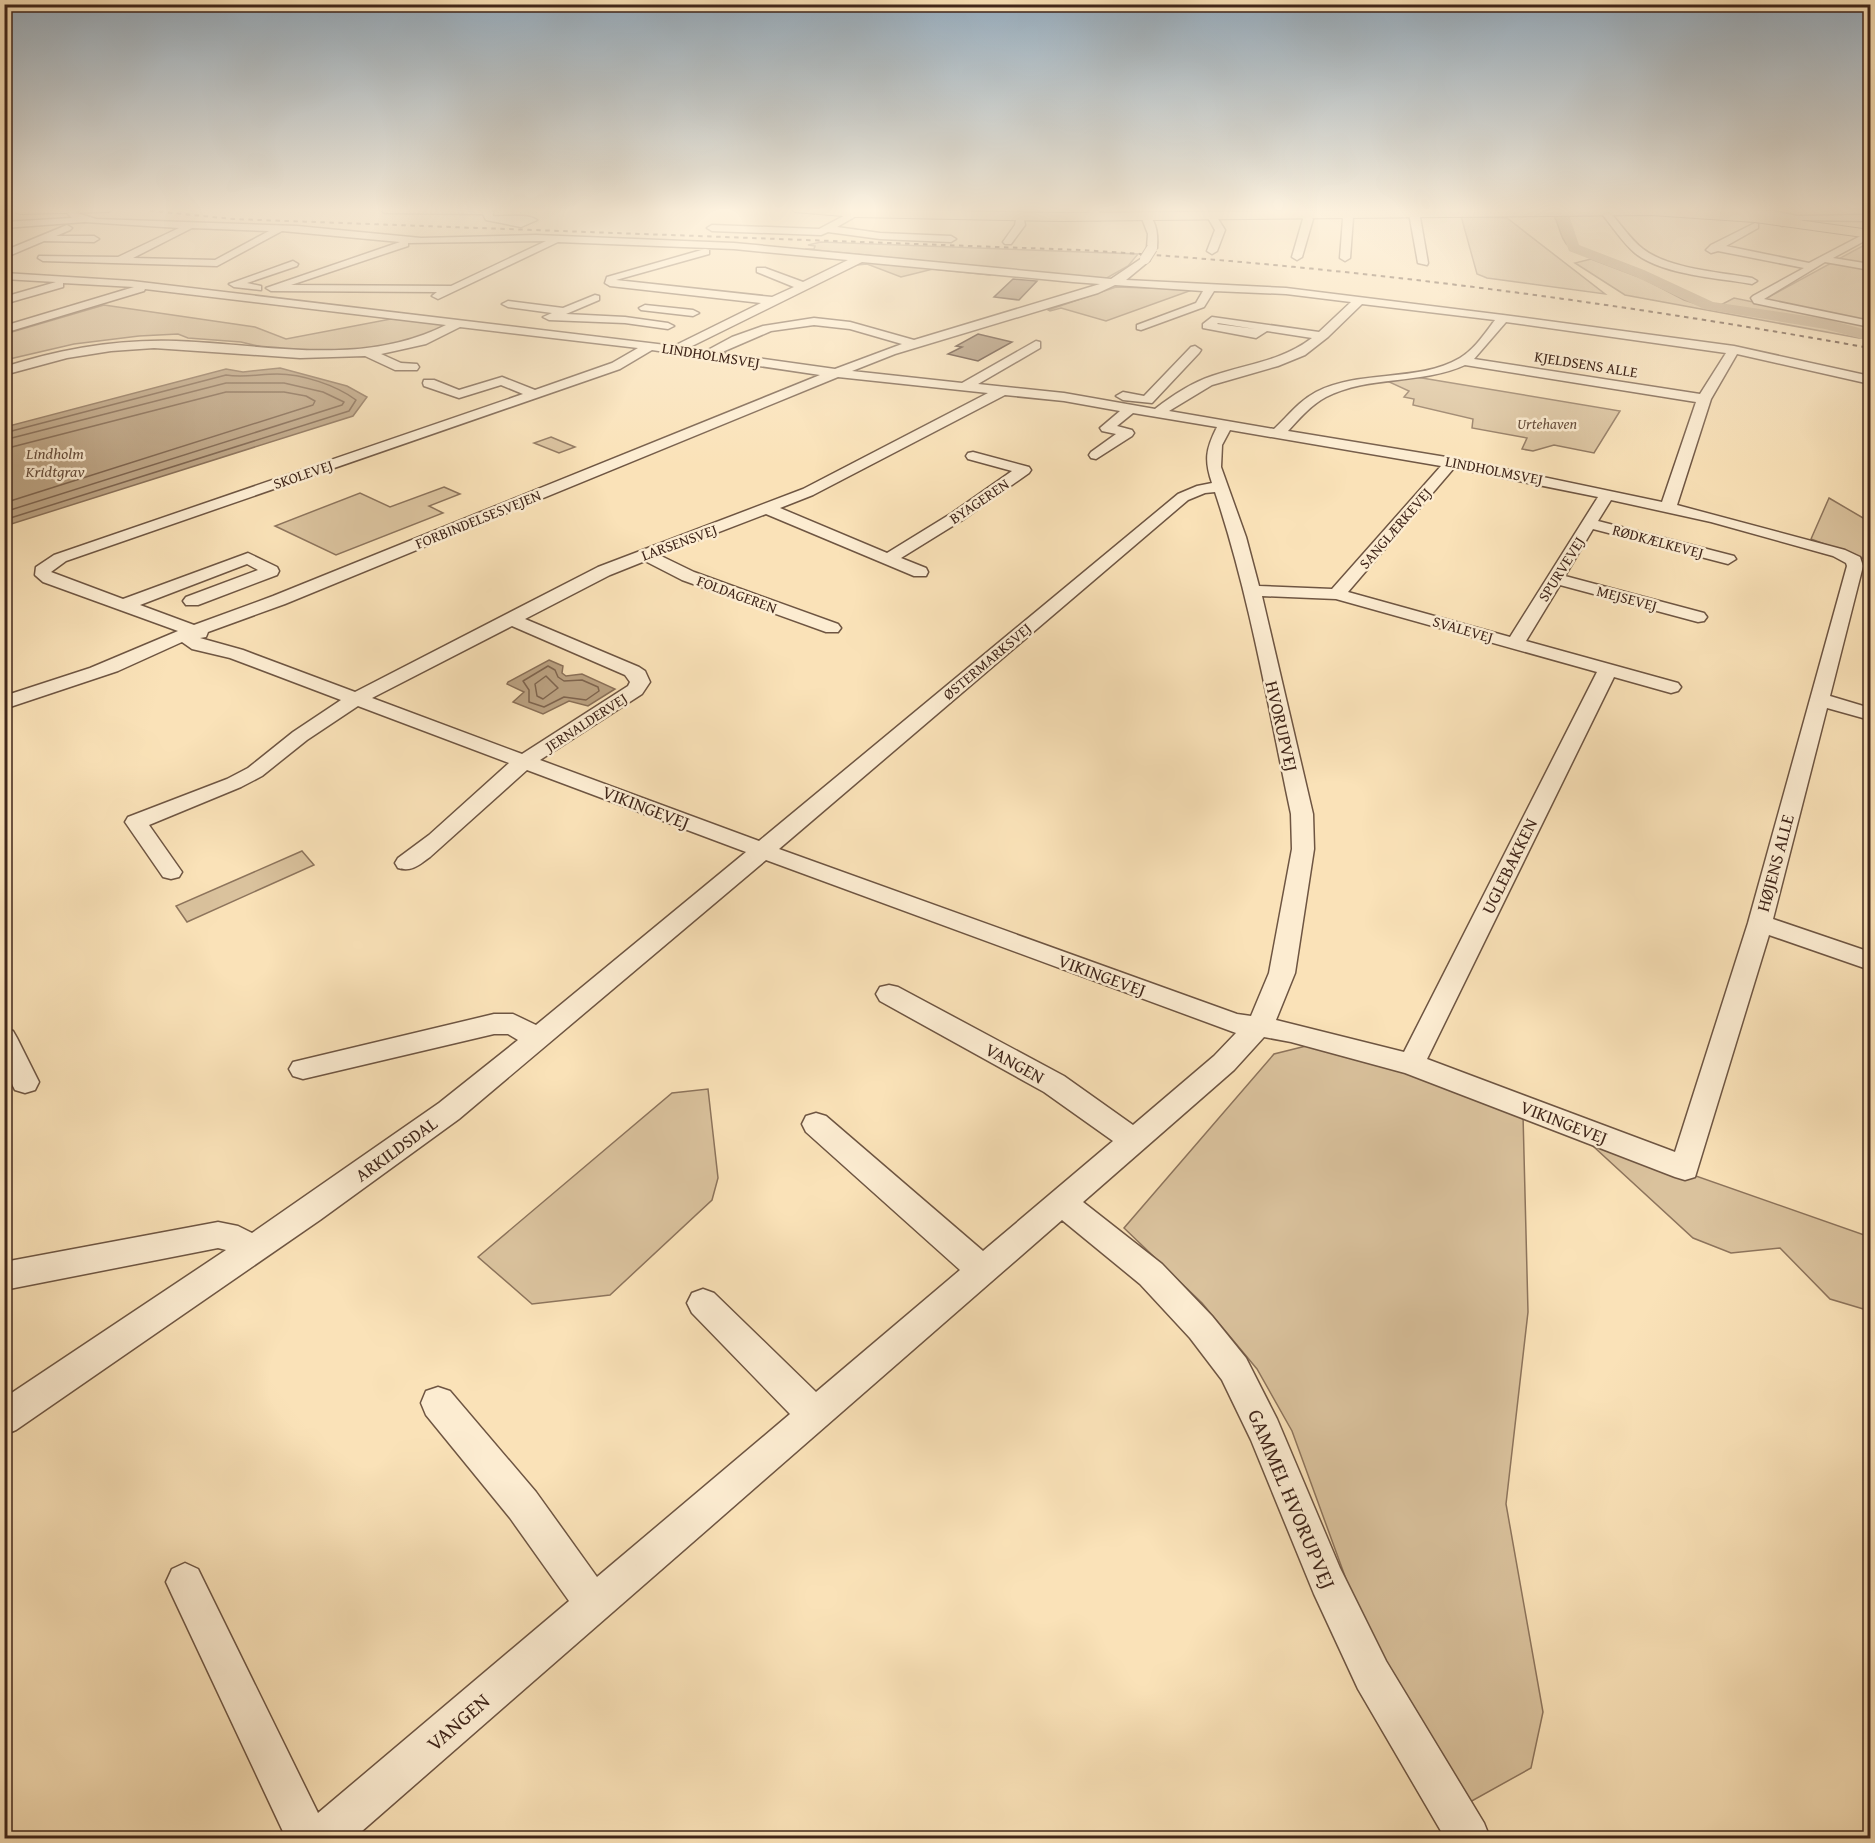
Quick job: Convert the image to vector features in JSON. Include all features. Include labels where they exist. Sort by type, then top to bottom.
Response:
[{"type":"street","points":[[4,301],[28,294]]},
{"type":"street","points":[[4,330],[123,294]]},
{"type":"street","name":"LINDHOLMSVEJ","points":[[216,294],[650,346],[848,375],[1004,390],[1131,408],[1225,426],[1452,462],[1607,494],[1763,532],[1851,558]]},
{"type":"street","points":[[399,316],[440,294]]},
{"type":"street","points":[[710,294],[774,301]]},
{"type":"street","points":[[675,350],[788,294]]},
{"type":"street","points":[[709,354],[768,328],[819,321],[886,335],[914,344],[1081,294]]},
{"type":"street","points":[[1140,327],[1200,305],[1207,294]]},
{"type":"street","points":[[1327,294],[1734,350],[1870,380]]},
{"type":"street","points":[[1764,294],[1757,298],[1758,301],[1870,324]]},
{"type":"street","points":[[1176,370],[1210,373],[1286,358],[1301,351],[1360,300]]},
{"type":"street","points":[[516,330],[577,306],[598,302]]},
{"type":"street","points":[[508,304],[563,311]]},
{"type":"street","points":[[625,321],[641,308],[693,313]]},
{"type":"street","points":[[549,317],[668,326]]},
{"type":"street","points":[[1165,319],[1197,324],[1216,318],[1320,336]]},
{"type":"street","points":[[1277,434],[1311,401],[1330,391],[1357,383],[1432,371],[1464,361],[1472,355],[1503,318]]},
{"type":"street","points":[[4,371],[70,354],[148,345],[324,354],[366,352],[420,341],[459,323]]},
{"type":"street","name":"FORBINDELSESVEJEN","points":[[4,703],[138,659],[833,373],[914,344]]},
{"type":"street","name":"FORBINDELSESVEJEN","points":[[699,430],[771,406],[848,375],[914,344]]},
{"type":"street","points":[[964,387],[1036,345]]},
{"type":"street","name":"SKOLEVEJ","points":[[195,634],[49,578],[43,575],[42,571],[50,562],[60,558],[616,366],[650,346]]},
{"type":"street","points":[[1119,396],[1147,400],[1195,350]]},
{"type":"street","points":[[1668,508],[1704,399],[1734,350]]},
{"type":"street","points":[[366,352],[399,367],[413,367]]},
{"type":"street","name":"KJELDSENS ALLE","points":[[1464,361],[1704,399]]},
{"type":"street","points":[[1158,413],[1210,373]]},
{"type":"street","points":[[429,382],[459,394],[502,381],[535,394]]},
{"type":"street","name":"LARSENSVEJ","points":[[356,699],[509,618],[644,554],[769,509],[808,492],[1004,390]]},
{"type":"street","points":[[1096,456],[1127,433],[1107,428],[1131,408]]},
{"type":"street","name":"HVORUPVEJ","points":[[1225,426],[1215,445],[1214,456],[1220,487],[1238,537],[1252,591],[1302,814],[1303,849],[1282,973],[1267,1012],[1257,1027]]},
{"type":"street","name":"BYAGEREN","points":[[888,559],[958,516],[1024,470],[973,456]]},
{"type":"street","name":"SANGLÆRKEVEJ","points":[[1337,594],[1452,462]]},
{"type":"street","name":"ØSTERMARKSVEJ","points":[[762,850],[1183,497],[1202,489],[1220,487]]},
{"type":"street","name":"SPURVEVEJ","points":[[1515,644],[1607,494]]},
{"type":"street","points":[[769,509],[800,524],[920,572]]},
{"type":"street","name":"RØDKÆLKEVEJ","points":[[1589,523],[1728,558]]},
{"type":"street","name":"FOLDAGEREN","points":[[644,554],[688,576],[832,628]]},
{"type":"street","points":[[124,605],[248,558],[271,571],[192,601]]},
{"type":"street","name":"HØJENS ALLE","points":[[1686,1168],[1760,923],[1855,567],[1854,560],[1851,558]]},
{"type":"street","name":"MEJSEVEJ","points":[[1555,578],[1698,617]]},
{"type":"street","name":"SVALEVEJ","points":[[1252,591],[1337,594],[1671,687]]},
{"type":"street","name":"JERNALDERVEJ","points":[[509,618],[632,671],[638,675],[640,682],[635,690],[525,761]]},
{"type":"street","name":"VIKINGEVEJ","points":[[195,634],[198,645],[232,653],[1235,1023],[1291,1032],[1411,1064],[1686,1168]]},
{"type":"street","name":"UGLEBAKKEN","points":[[1411,1064],[1608,669]]},
{"type":"street","points":[[171,872],[136,822],[213,792],[255,772],[300,736],[356,699]]},
{"type":"street","points":[[1818,699],[1870,714]]},
{"type":"street","points":[[405,863],[430,848],[484,795],[525,761]]},
{"type":"street","name":"ARKILDSDAL","points":[[4,1418],[249,1252],[449,1111],[762,850]]},
{"type":"street","points":[[1760,923],[1870,961]]},
{"type":"street","name":"VANGEN","points":[[889,994],[1054,1084],[1134,1141]]},
{"type":"street","points":[[303,1069],[494,1024],[513,1024],[537,1039]]},
{"type":"street","name":"VANGEN","points":[[322,1839],[1224,1063],[1257,1027]]},
{"type":"street","points":[[4,1038],[25,1082]]},
{"type":"street","points":[[816,1124],[982,1270]]},
{"type":"street","name":"GAMMEL HVORUPVEJ","points":[[1062,1202],[1151,1274],[1201,1327],[1234,1369],[1265,1431],[1327,1581],[1372,1675],[1469,1839]]},
{"type":"street","points":[[4,1275],[218,1235],[238,1239],[249,1252]]},
{"type":"street","points":[[703,1303],[814,1415]]},
{"type":"street","points":[[438,1403],[523,1506],[594,1605]]},
{"type":"street","points":[[185,1582],[308,1839]]},
{"type":"green space","points":[[1095,294],[1181,294],[1106,321],[1061,308],[1048,310]]},
{"type":"green space","points":[[1623,294],[1673,294],[1713,309],[1734,298],[1870,326],[1870,338],[1859,338]]},
{"type":"green space","points":[[1774,294],[1870,294],[1870,323],[1766,303],[1763,300]]},
{"type":"green space","points":[[104,305],[255,327],[286,339],[396,318],[448,325],[408,343],[344,352],[270,349],[241,342],[188,338],[178,334],[74,344],[5,360],[5,334]]},
{"type":"green space","name":"Urtehaven","points":[[1416,377],[1620,411],[1594,453],[1554,445],[1533,451],[1522,449],[1527,438],[1472,428],[1473,419],[1413,405],[1414,399],[1404,397],[1409,391],[1387,381]]},
{"type":"green space","points":[[551,437],[575,447],[559,453],[534,443]]},
{"type":"green space","points":[[444,487],[460,494],[429,506],[443,513],[336,555],[275,526],[360,493],[390,507]]},
{"type":"green space","points":[[1829,498],[1870,522],[1870,561],[1811,539]]},
{"type":"green space","points":[[302,851],[314,865],[187,922],[176,906]]},
{"type":"green space","points":[[1306,1046],[1394,1069],[1523,1115],[1528,1312],[1506,1504],[1543,1712],[1531,1768],[1470,1802],[1413,1715],[1354,1601],[1292,1431],[1257,1369],[1202,1303],[1124,1228],[1274,1054]]},
{"type":"green space","points":[[708,1089],[718,1178],[712,1200],[610,1295],[532,1304],[478,1257],[672,1093]]},
{"type":"green space","points":[[1582,1136],[1870,1237],[1870,1311],[1830,1299],[1780,1248],[1731,1253],[1693,1238]]},
{"type":"water","name":"Lindholm Kridtgrav","points":[[280,368],[347,386],[367,397],[353,416],[5,526],[5,427],[226,369],[243,372]]},
{"type":"water","points":[[549,660],[563,666],[562,673],[566,676],[582,674],[615,689],[588,706],[569,701],[543,714],[513,702],[524,692],[507,684],[508,682]]},
{"type":"building","points":[[997,294],[1025,294],[1019,300],[994,297]]},
{"type":"building","points":[[978,334],[1012,342],[978,361],[948,354],[962,347],[956,346]]},
{"type":"waterway","points":[[1684,294],[1709,306],[1826,324],[1870,336]]},
{"type":"railway","points":[[1526,294],[1673,315],[1870,348]]}]
